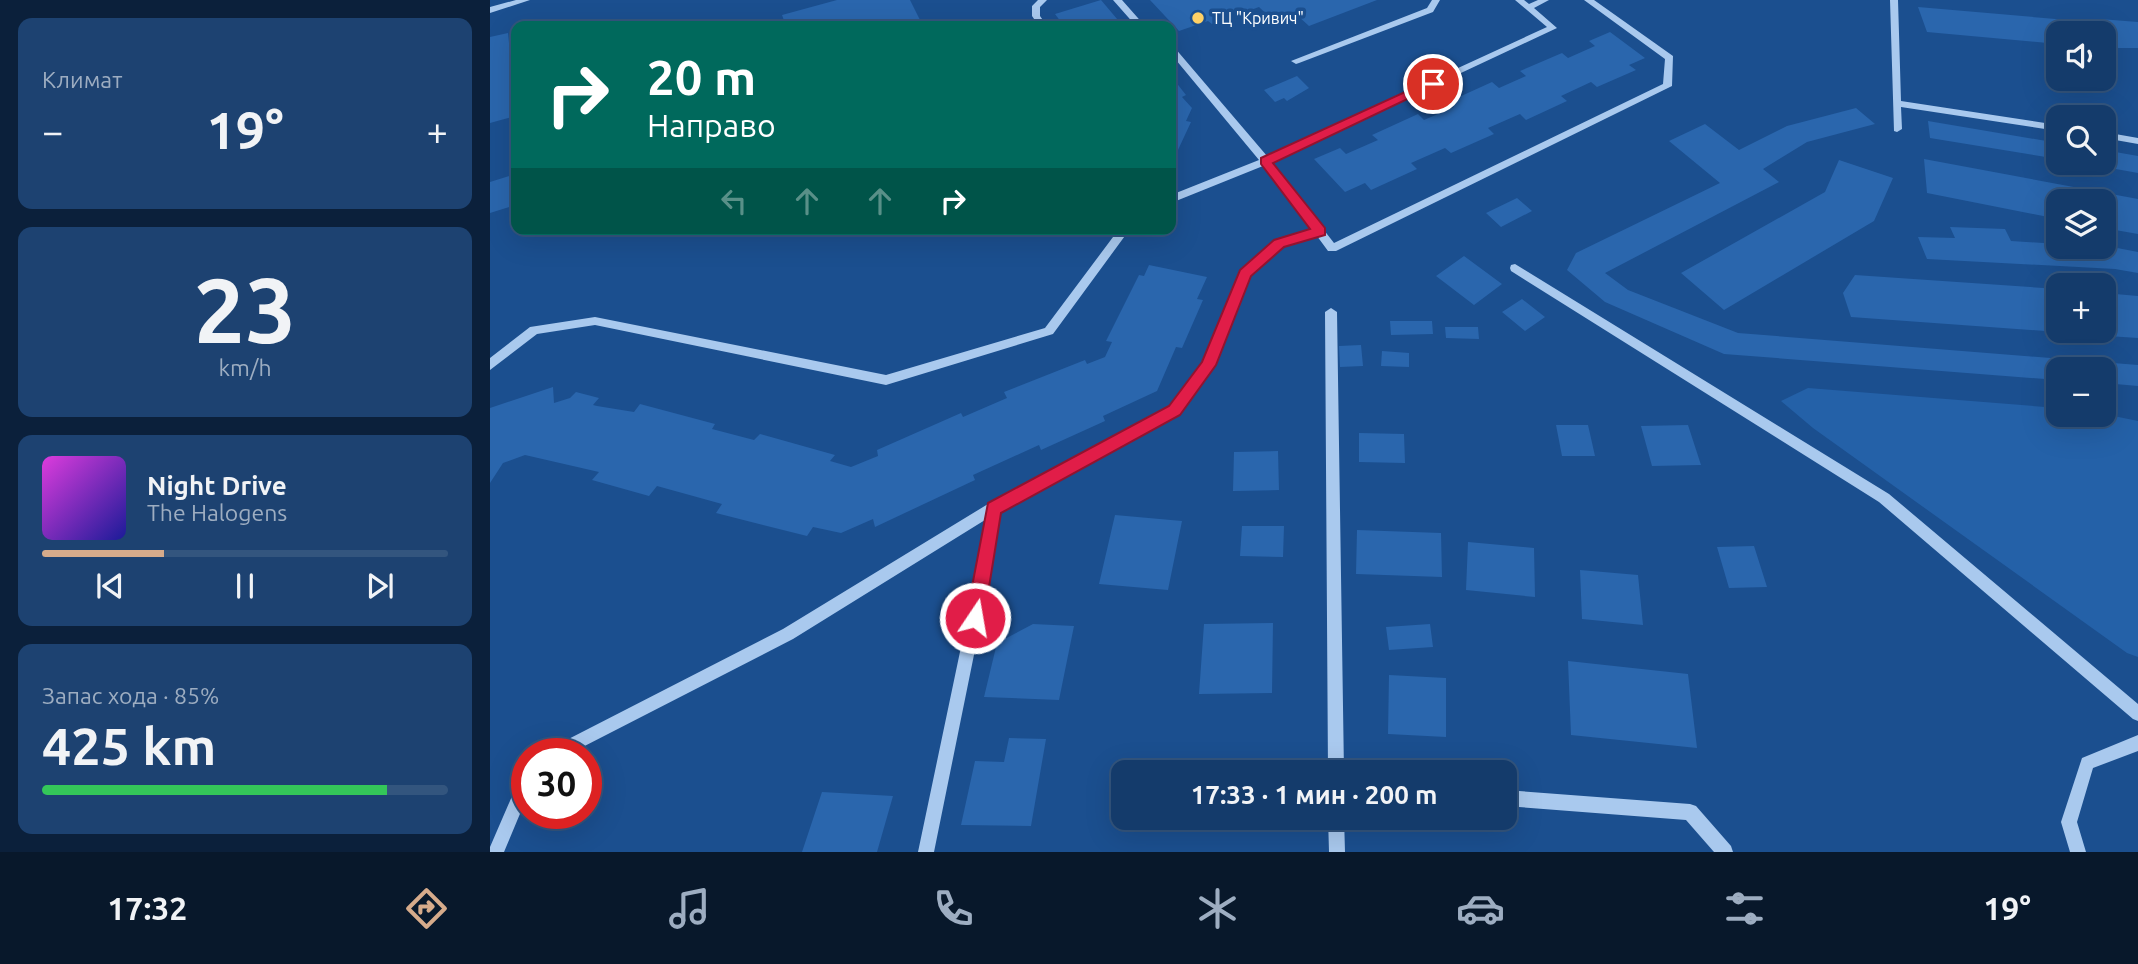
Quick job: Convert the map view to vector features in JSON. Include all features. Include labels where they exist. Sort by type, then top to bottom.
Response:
[{"type":"street","points":[[490,10],[526,0]]},
{"type":"street","points":[[1040,21],[1036,16],[1036,6],[1043,0]]},
{"type":"street","points":[[1117,0],[1136,21]]},
{"type":"street","points":[[1296,61],[1430,10],[1436,0]]},
{"type":"street","points":[[1176,198],[1265,161],[1553,28],[1519,0]]},
{"type":"street","points":[[1528,8],[1545,0]]},
{"type":"street","points":[[1176,55],[1265,161],[1332,248],[1667,86],[1670,58],[1588,0]]},
{"type":"street","points":[[1894,0],[1897,129]]},
{"type":"street","points":[[1896,103],[2046,126]]},
{"type":"street","points":[[2116,137],[2138,141]]},
{"type":"street","points":[[585,738],[788,634],[993,509],[1175,411],[1208,365],[1245,273],[1279,243],[1320,231]]},
{"type":"street","points":[[490,365],[534,330],[595,321],[886,380],[1049,331],[1121,235]]},
{"type":"street","points":[[1515,268],[1884,498],[2138,714]]},
{"type":"street","points":[[1331,313],[1336,760]]},
{"type":"street","points":[[926,852],[985,566],[993,509]]},
{"type":"street","points":[[2078,852],[2069,822],[2087,763],[2138,743]]},
{"type":"street","points":[[1517,799],[1690,812],[1725,852]]},
{"type":"street","points":[[496,852],[511,816]]},
{"type":"street","points":[[1336,830],[1337,852]]},
{"type":"shaded area","points":[[1808,388],[2046,407],[2046,427],[2116,427],[2116,416],[2138,421],[2138,657],[2127,653],[1813,428],[1781,401]]},
{"type":"building","points":[[837,0],[910,0],[920,21],[784,21],[782,15]]},
{"type":"building","points":[[1101,0],[1119,21],[1060,21],[1055,14]]},
{"type":"building","name":"ТЦ \"Кривич\"","points":[[1150,0],[1377,0],[1309,26],[1297,15],[1276,23],[1259,7],[1212,24],[1208,21],[1179,31],[1176,21],[1170,21]]},
{"type":"building","points":[[1918,7],[2079,21],[2046,21],[2046,43],[1927,32]]},
{"type":"building","points":[[2100,19],[2138,22],[2138,48],[2116,48],[2116,21]]},
{"type":"building","points":[[1610,32],[1645,58],[1629,65],[1636,70],[1597,87],[1591,82],[1561,96],[1567,101],[1526,120],[1520,114],[1488,128],[1494,134],[1451,153],[1445,148],[1411,163],[1417,169],[1371,190],[1365,183],[1345,192],[1314,159],[1340,148],[1346,154],[1378,140],[1372,135],[1418,114],[1424,120],[1454,107],[1448,102],[1492,82],[1499,88],[1526,76],[1520,71],[1562,53],[1568,58],[1595,46],[1589,41]]},
{"type":"building","points":[[508,33],[511,42],[511,117],[490,123],[490,37]]},
{"type":"building","points":[[1297,76],[1309,88],[1287,101],[1284,98],[1275,102],[1264,90]]},
{"type":"building","points":[[1176,82],[1186,95],[1182,97],[1192,108],[1186,121],[1191,122],[1176,154]]},
{"type":"building","points":[[1856,108],[1875,124],[1807,142],[1763,169],[1779,182],[1605,273],[1628,290],[1738,333],[2046,358],[2046,379],[1724,354],[1605,302],[1567,270],[1576,253],[1720,183],[1669,141],[1705,124],[1739,150],[1787,126]]},
{"type":"building","points":[[1928,121],[2046,141],[2046,157],[1930,138]]},
{"type":"building","points":[[2116,152],[2138,156],[2138,173],[2116,169]]},
{"type":"building","points":[[1924,159],[2084,189],[2046,189],[2046,217],[1927,193]]},
{"type":"building","points":[[1839,160],[1893,178],[1874,221],[1724,310],[1681,273],[1825,192]]},
{"type":"building","points":[[511,176],[511,207],[490,213],[490,182]]},
{"type":"building","points":[[2116,195],[2138,199],[2138,234],[2116,230]]},
{"type":"building","points":[[1517,198],[1532,211],[1501,227],[1486,213]]},
{"type":"building","points":[[1950,227],[2005,229],[2011,241],[2046,243],[2046,259],[2116,259],[2116,248],[2138,252],[2138,273],[2115,269],[1927,259],[1918,237],[1955,238]]},
{"type":"building","points":[[1464,256],[1502,284],[1474,305],[1436,276]]},
{"type":"building","points":[[1149,265],[1207,277],[1197,299],[1203,300],[1182,348],[1176,347],[1157,391],[1103,416],[1105,421],[1041,450],[1039,445],[973,475],[975,480],[875,527],[873,519],[841,533],[813,527],[807,536],[716,513],[722,504],[657,486],[649,496],[592,480],[599,472],[525,455],[503,463],[490,483],[490,408],[553,387],[554,403],[570,398],[576,392],[599,398],[593,405],[597,406],[634,412],[640,404],[715,424],[712,429],[754,440],[760,434],[835,455],[830,461],[851,467],[878,456],[877,450],[961,413],[963,417],[1007,398],[1004,392],[1085,360],[1087,364],[1105,357],[1112,342],[1106,341],[1139,275],[1144,276]]},
{"type":"building","points":[[1855,275],[2046,288],[2046,331],[1851,317],[1843,293]]},
{"type":"building","points":[[2116,294],[2138,296],[2138,338],[2116,337]]},
{"type":"building","points":[[1522,299],[1545,317],[1525,331],[1502,312]]},
{"type":"building","points":[[1390,321],[1432,321],[1433,334],[1391,335]]},
{"type":"building","points":[[1445,327],[1478,327],[1479,339],[1446,338]]},
{"type":"building","points":[[1361,345],[1363,366],[1340,367],[1339,346]]},
{"type":"building","points":[[1382,351],[1409,353],[1409,367],[1381,366]]},
{"type":"building","points":[[2116,363],[2138,365],[2138,386],[2116,384]]},
{"type":"building","points":[[1556,425],[1588,425],[1595,456],[1562,456]]},
{"type":"building","points":[[1688,425],[1701,465],[1652,466],[1641,426]]},
{"type":"building","points":[[1359,433],[1404,434],[1405,463],[1359,462]]},
{"type":"building","points":[[1278,451],[1279,490],[1233,491],[1234,452]]},
{"type":"building","points":[[1115,515],[1182,521],[1168,590],[1099,584]]},
{"type":"building","points":[[1242,526],[1284,526],[1283,557],[1240,556]]},
{"type":"building","points":[[1357,530],[1441,533],[1442,577],[1356,574]]},
{"type":"building","points":[[1468,542],[1534,548],[1535,597],[1466,590]]},
{"type":"building","points":[[1754,546],[1767,587],[1729,588],[1717,547]]},
{"type":"building","points":[[1580,570],[1638,575],[1643,625],[1582,619]]},
{"type":"building","points":[[1273,623],[1272,693],[1199,694],[1204,624]]},
{"type":"building","points":[[1033,624],[1074,626],[1059,700],[984,697],[997,643]]},
{"type":"building","points":[[1430,624],[1433,647],[1389,650],[1386,627]]},
{"type":"building","points":[[1568,661],[1688,674],[1697,748],[1571,735]]},
{"type":"building","points":[[1389,675],[1446,678],[1446,737],[1388,734]]},
{"type":"building","points":[[1009,738],[1046,739],[1031,826],[961,825],[975,761],[1004,762]]},
{"type":"building","points":[[822,792],[893,796],[877,852],[802,852]]},
{"type":"place","name":"ТЦ \"Кривич\"","points":[[1198,18]]},
{"type":"route","points":[[975,618],[993,509],[1175,411],[1208,365],[1245,273],[1279,243],[1320,231],[1265,161],[1433,84]]}]
